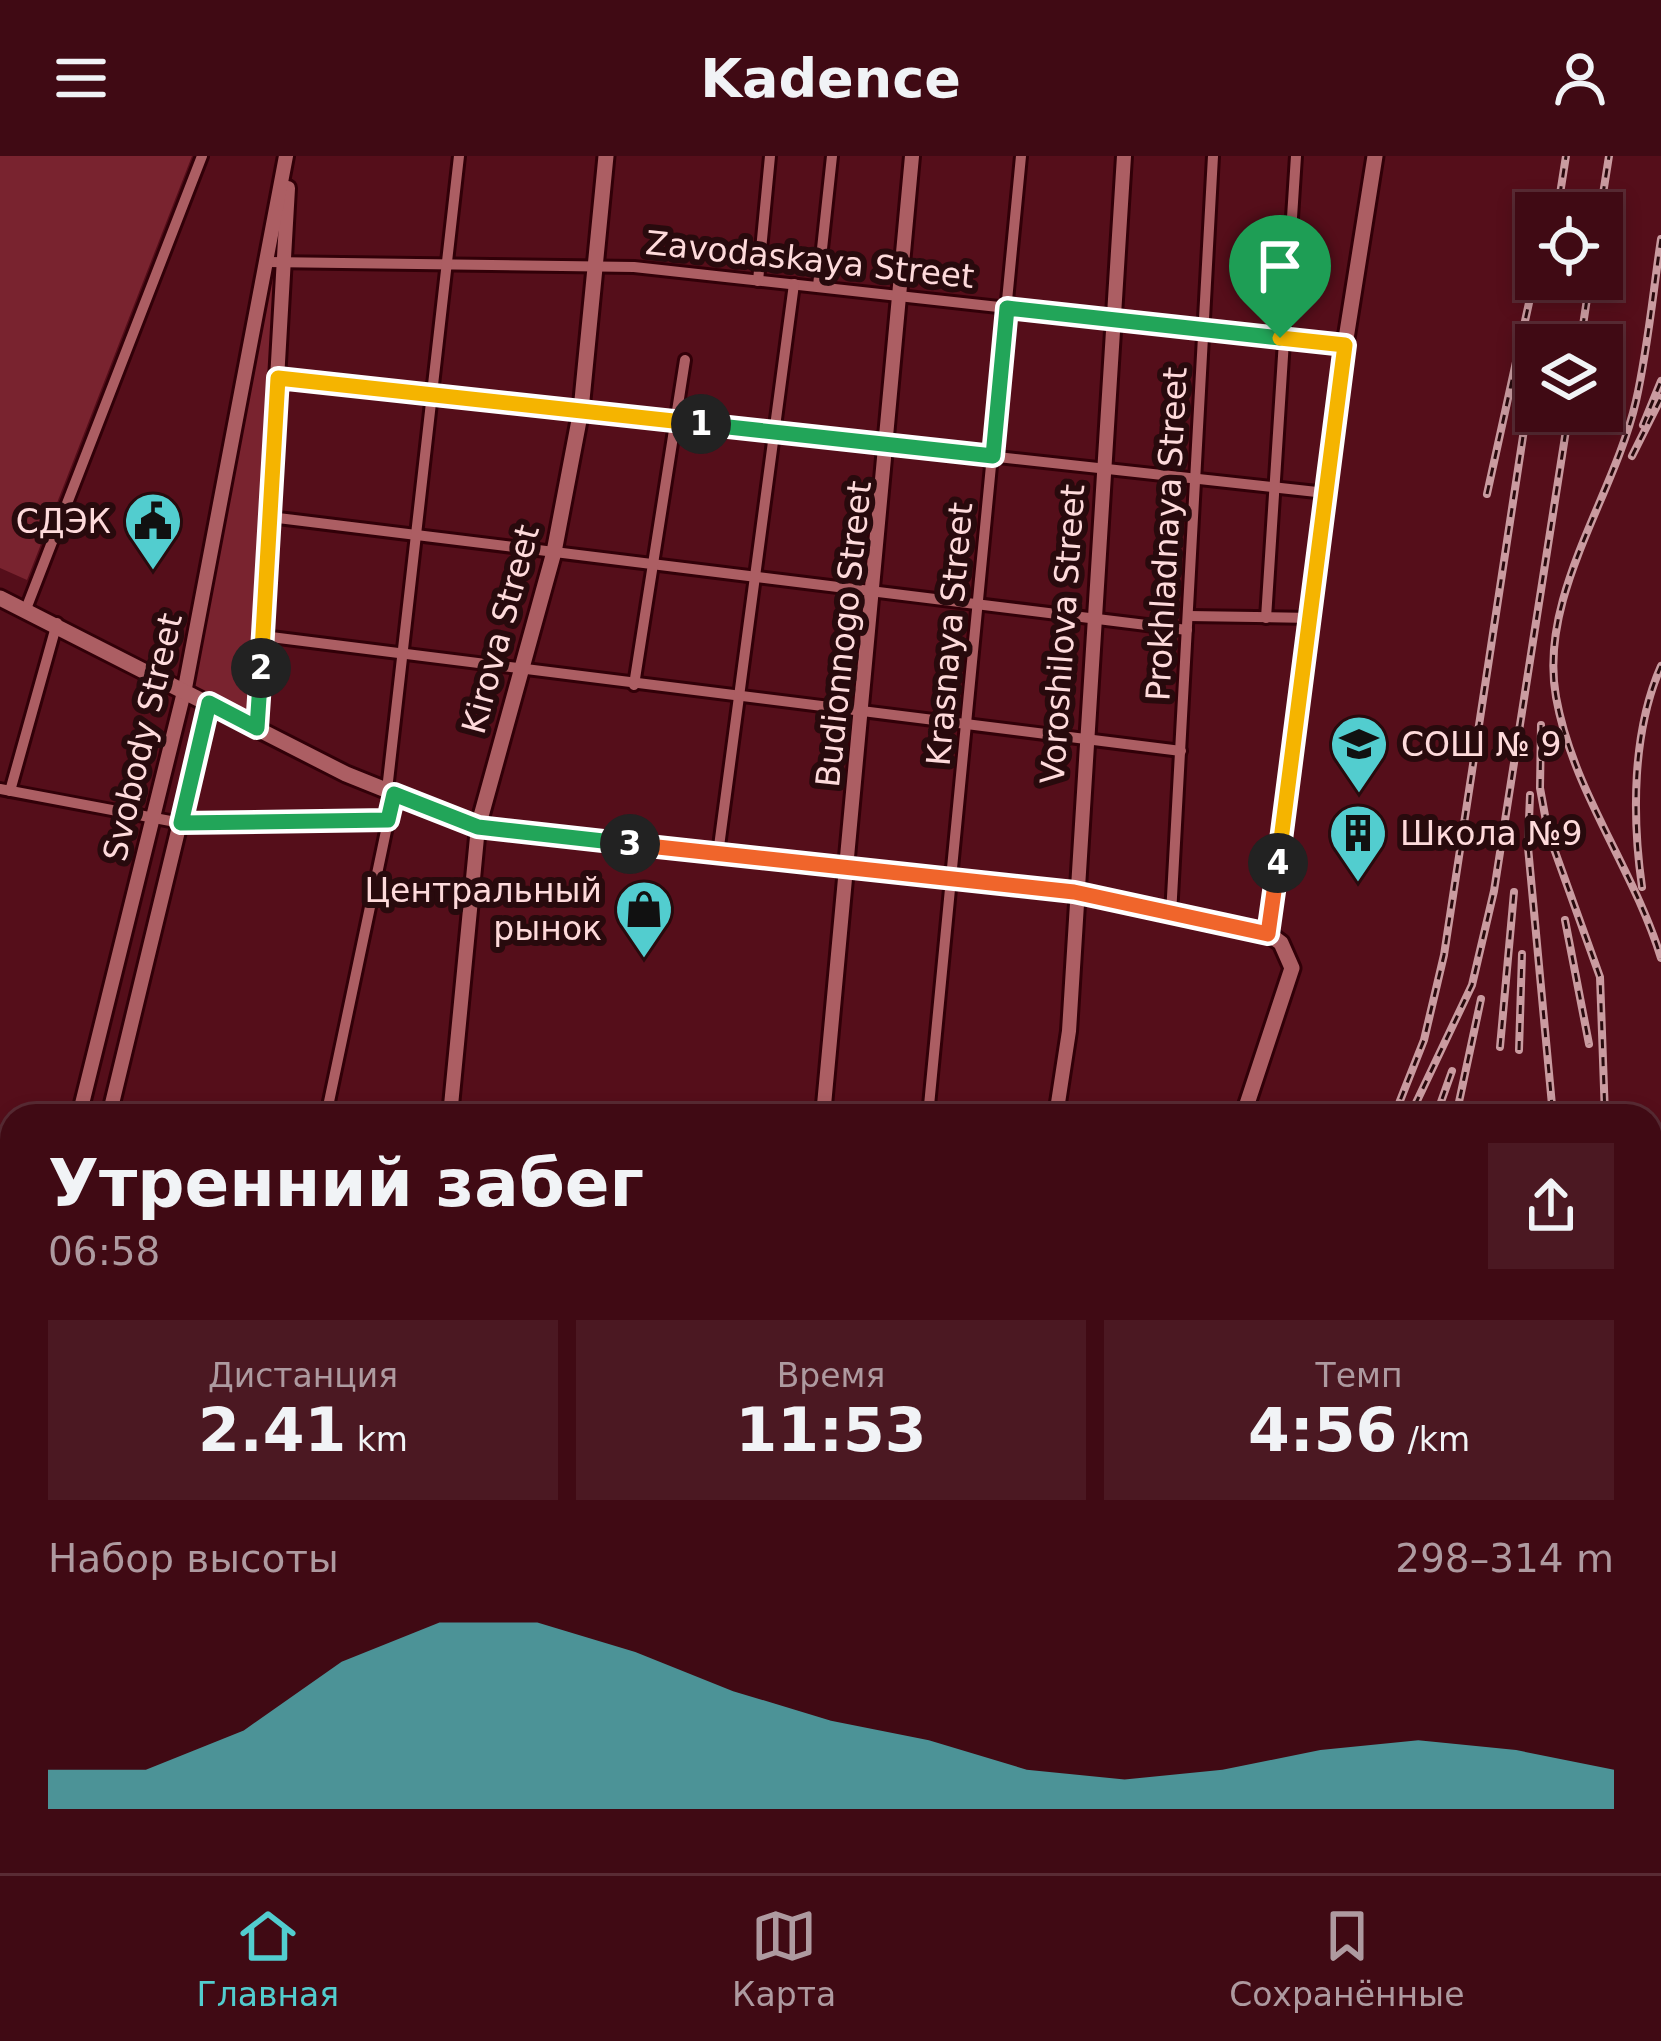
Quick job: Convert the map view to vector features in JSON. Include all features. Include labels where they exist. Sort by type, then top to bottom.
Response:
[{"type":"main road","name":"Kirova Street","points":[[478,827],[554,551],[581,410],[606,156]]},
{"type":"main road","points":[[1268,934],[1313,618],[1345,345],[1375,156]]},
{"type":"main road","points":[[0,598],[257,728],[391,792],[478,827],[1074,892],[1268,934],[1281,943],[1292,968],[1247,1104]]},
{"type":"street","points":[[26,609],[202,156]]},
{"type":"street","name":"Svobody Street","points":[[82,1104],[185,688],[288,156]]},
{"type":"street","name":"Svobody Street","points":[[257,728],[288,156]]},
{"type":"street","points":[[329,1104],[388,820],[459,156]]},
{"type":"street","points":[[758,280],[770,156]]},
{"type":"street","points":[[818,286],[832,156]]},
{"type":"street","name":"Budionnogo Street","points":[[824,1104],[904,294],[913,156]]},
{"type":"street","name":"Krasnaya Street","points":[[929,1104],[1021,156]]},
{"type":"street","name":"Voroshilova Street","points":[[1058,1104],[1070,1031],[1074,892],[1124,156]]},
{"type":"street","name":"Prokhladnaya Street","points":[[1171,915],[1214,156]]},
{"type":"street","points":[[1266,617],[1270,486],[1295,156]]},
{"type":"street","name":"Zavodaskaya Street","points":[[268,262],[634,267],[1345,345]]},
{"type":"street","points":[[718,854],[794,284]]},
{"type":"street","points":[[634,685],[685,361]]},
{"type":"street","points":[[278,378],[1326,493]]},
{"type":"street","points":[[270,517],[1094,618],[1188,623],[1313,618]]},
{"type":"street","points":[[56,623],[5,789],[181,823],[388,820]]},
{"type":"street","points":[[263,636],[1180,751]]},
{"type":"street","name":"Svobody Street","points":[[112,1104],[209,703]]},
{"type":"street","name":"Kirova Street","points":[[451,1104],[478,827]]},
{"type":"shaded area","points":[[0,156],[192,156],[27,580],[0,568]]},
{"type":"shaded area","points":[[268,262],[284,263],[257,728],[185,688]]},
{"type":"railway","points":[[1560,192],[1566,156]]},
{"type":"railway","points":[[1603,192],[1609,156]]},
{"type":"railway","points":[[1661,239],[1636,401],[1568,584],[1553,659],[1564,732],[1661,958]]},
{"type":"railway","points":[[1487,494],[1530,300]]},
{"type":"railway","points":[[1583,324],[1587,300]]},
{"type":"railway","points":[[1643,425],[1661,381]]},
{"type":"railway","points":[[1632,456],[1661,398]]},
{"type":"railway","points":[[1399,1104],[1424,1040],[1444,955],[1524,432]]},
{"type":"railway","points":[[1415,1104],[1472,985],[1494,891],[1566,432]]},
{"type":"railway","points":[[1642,887],[1637,775],[1644,719],[1661,666]]},
{"type":"railway","points":[[1541,725],[1540,788],[1548,832],[1600,977],[1605,1104]]},
{"type":"railway","points":[[1530,795],[1528,847],[1552,1104]]},
{"type":"railway","points":[[1500,1047],[1514,892]]},
{"type":"railway","points":[[1565,920],[1589,1044]]},
{"type":"railway","points":[[1519,1050],[1522,954]]},
{"type":"railway","points":[[1459,1104],[1481,999]]},
{"type":"railway","points":[[1440,1104],[1452,1071]]},
{"type":"place","name":"СДЭК","points":[[153,572]]},
{"type":"place","name":"СОШ № 9","points":[[1359,795]]},
{"type":"place","name":"Школа №9","points":[[1358,884]]},
{"type":"place","name":"Центральный рынок","points":[[644,960]]},
{"type":"route","points":[[1007,308],[1280,338],[1345,345],[1313,618],[1268,934],[1074,892],[478,827],[394,794],[388,820],[181,823],[209,703],[257,728],[278,378],[993,456],[1007,308]]}]
